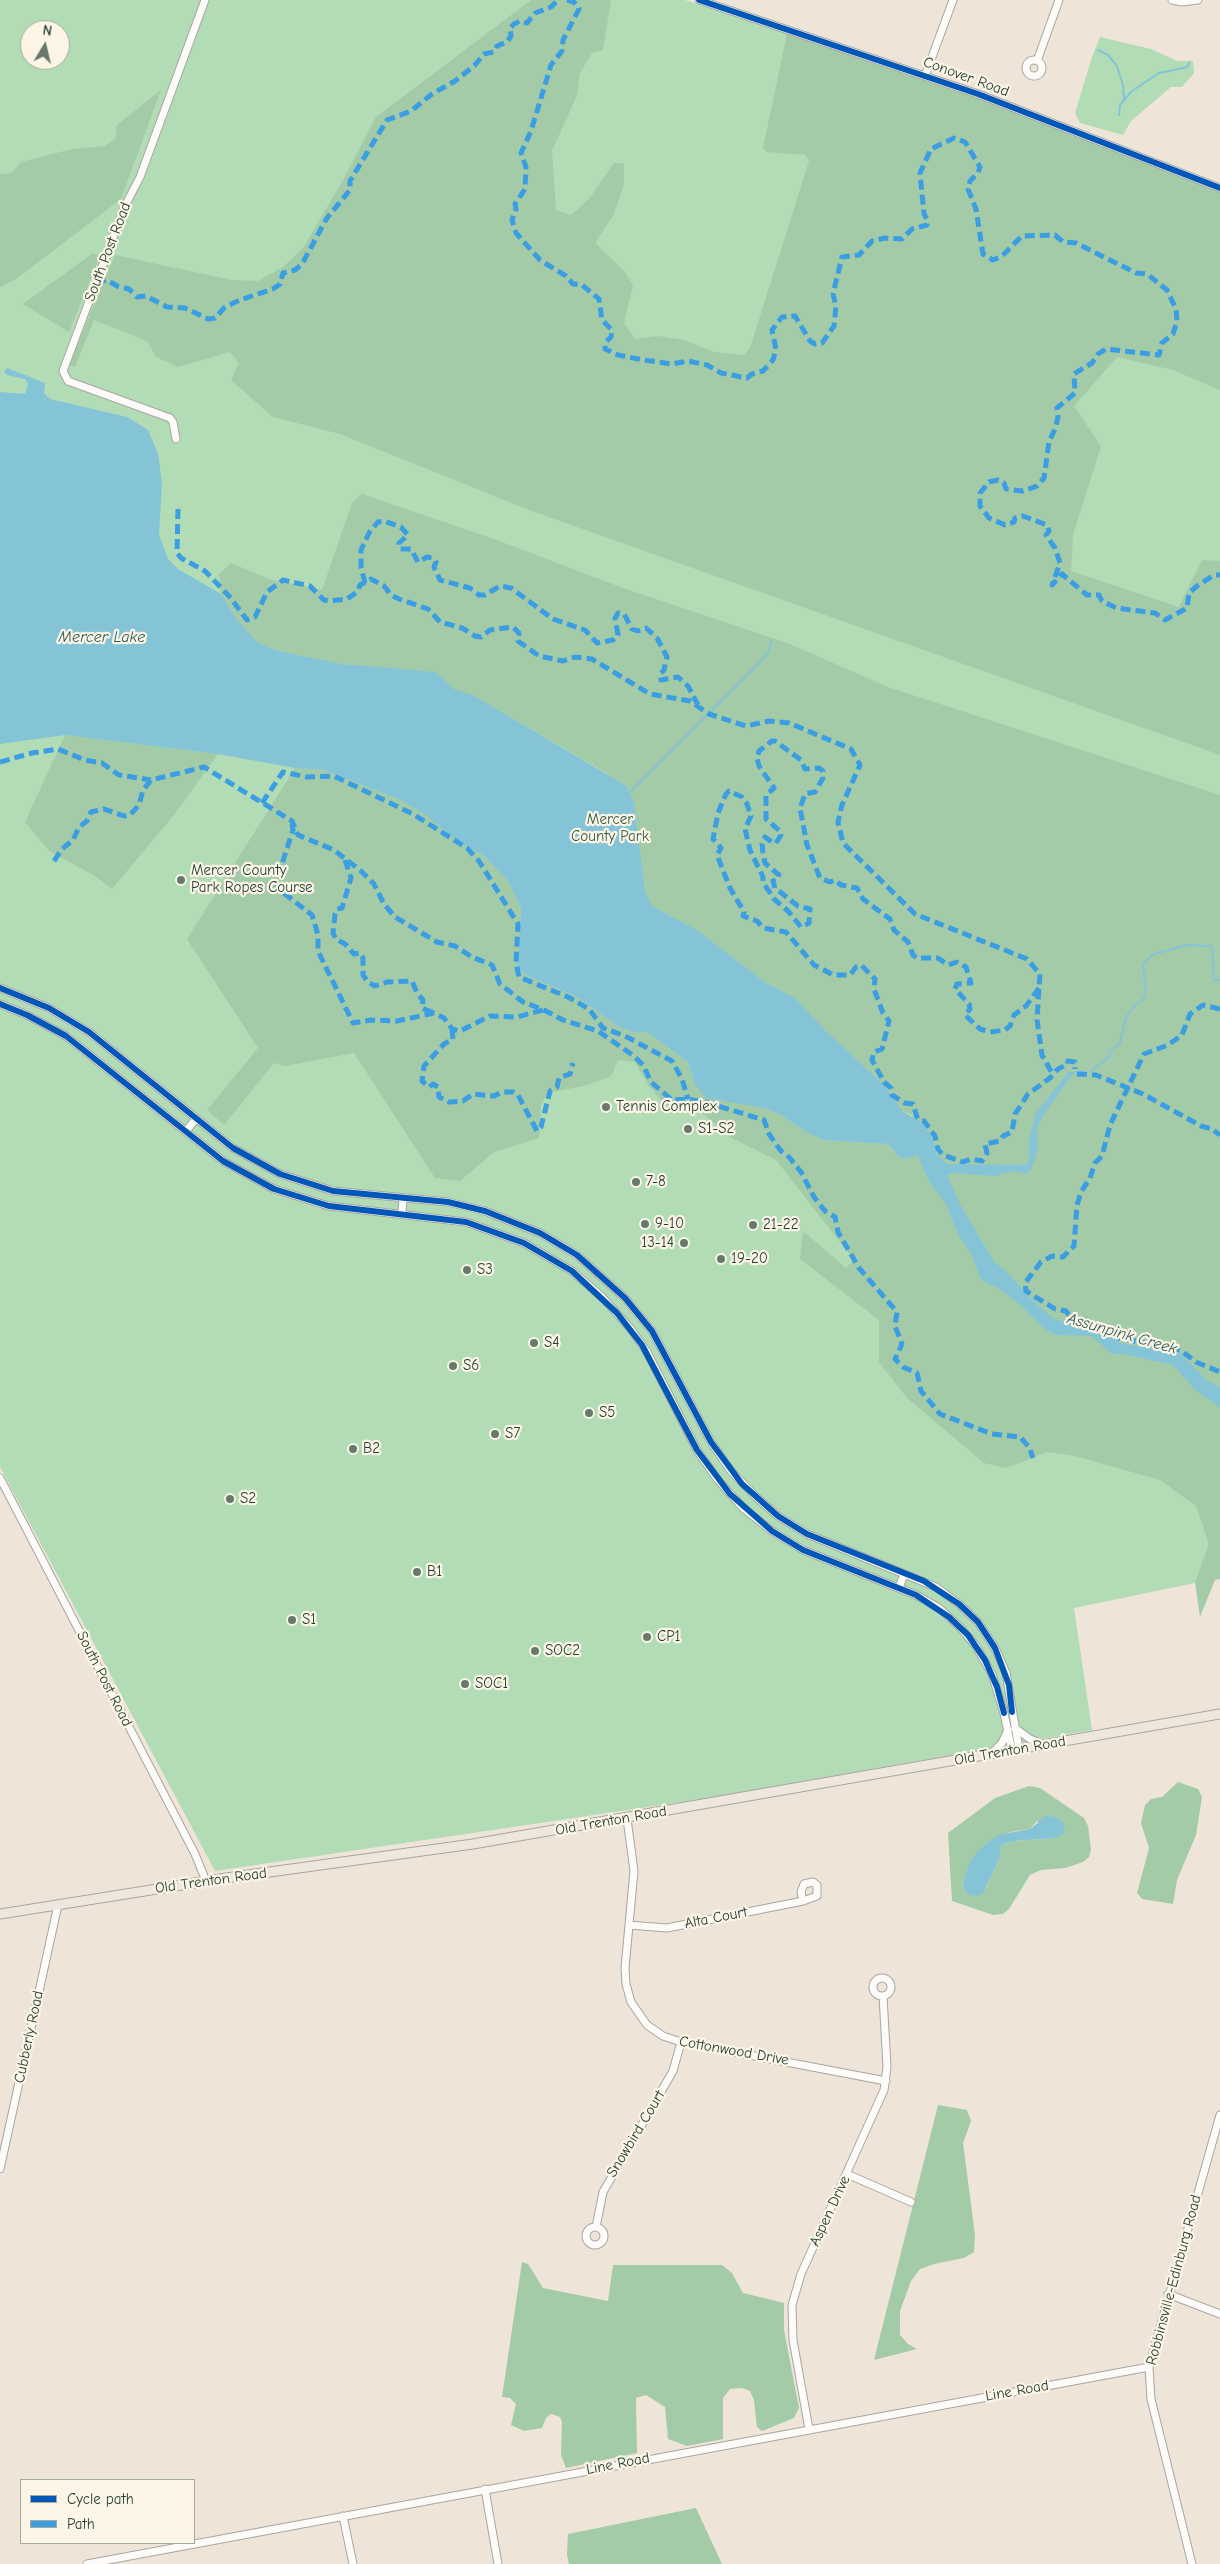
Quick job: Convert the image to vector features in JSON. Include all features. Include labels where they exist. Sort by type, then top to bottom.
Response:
[{"type":"main road","name":"Old Trenton Road","points":[[0,1914],[206,1881],[463,1846],[627,1819],[1220,1714]]},
{"type":"street","name":"South Post Road","points":[[176,439],[174,422],[170,418],[68,381],[63,371],[124,208],[140,176],[206,0]]},
{"type":"street","name":"Conover Road","points":[[699,0],[715,2],[926,76],[1220,188]]},
{"type":"street","points":[[926,76],[953,0]]},
{"type":"street","points":[[1037,61],[1060,0]]},
{"type":"street","points":[[1172,0],[1182,2],[1198,0]]},
{"type":"street","points":[[0,988],[49,1008],[89,1032],[233,1148],[280,1174],[333,1190],[448,1202],[498,1215],[540,1233],[577,1255],[625,1298],[652,1331],[711,1442],[731,1471],[754,1496],[778,1516],[807,1534],[904,1574],[949,1596],[969,1612],[988,1635],[1006,1673],[1015,1750]]},
{"type":"street","points":[[0,1004],[47,1025],[79,1045],[239,1171],[292,1196],[329,1206],[446,1218],[487,1228],[524,1242],[572,1271],[603,1298],[647,1352],[697,1450],[718,1480],[743,1508],[772,1531],[803,1550],[899,1588],[939,1608],[972,1641],[992,1674],[1012,1729],[1044,1745]]},
{"type":"street","points":[[186,1131],[196,1118]]},
{"type":"street","points":[[402,1214],[403,1198]]},
{"type":"street","name":"South Post Road","points":[[0,1478],[195,1854],[206,1881]]},
{"type":"street","points":[[899,1588],[904,1574]]},
{"type":"street","points":[[990,1754],[1002,1743],[1012,1729]]},
{"type":"street","name":"Cottonwood Drive","points":[[627,1819],[634,1860],[625,1974],[631,2002],[641,2018],[655,2031],[681,2042],[886,2081]]},
{"type":"street","name":"Alta Court","points":[[629,1925],[668,1928],[803,1901]]},
{"type":"street","name":"Cubberly Road","points":[[0,2169],[58,1905]]},
{"type":"street","name":"Aspen Drive","points":[[810,2429],[793,2340],[792,2305],[801,2274],[847,2174],[886,2081],[883,1996]]},
{"type":"street","name":"Snowbird Court","points":[[596,2227],[600,2202],[608,2181],[673,2071],[681,2042]]},
{"type":"street","name":"Robbinsville-Edinburg Road","points":[[1192,2564],[1151,2399],[1149,2367],[1168,2294],[1220,2115]]},
{"type":"street","points":[[847,2174],[911,2202]]},
{"type":"street","points":[[1168,2294],[1220,2314]]},
{"type":"street","name":"Line Road","points":[[195,2544],[1149,2367]]},
{"type":"street","points":[[485,2490],[498,2564]]},
{"type":"street","points":[[342,2516],[353,2564]]},
{"type":"street","name":"Line Road","points":[[87,2564],[193,2544]]},
{"type":"green space","name":"Mercer County Park","points":[[0,0],[685,0],[873,62],[1220,191],[1220,1534],[1195,1583],[1074,1608],[1092,1730],[709,1798],[215,1871],[0,1467]]},
{"type":"green space","points":[[531,0],[611,0],[603,50],[592,53],[580,73],[577,95],[552,151],[556,210],[571,215],[589,199],[614,163],[624,163],[624,184],[614,214],[595,243],[625,272],[633,285],[624,323],[635,339],[658,336],[684,340],[714,352],[744,355],[750,348],[809,161],[805,155],[767,152],[763,148],[787,34],[1069,129],[1220,188],[1220,390],[1173,370],[1117,357],[1074,406],[1101,446],[1073,535],[1071,571],[1179,607],[1202,560],[1220,561],[1220,755],[529,510],[340,434],[273,417],[231,380],[239,363],[230,352],[178,367],[156,357],[147,341],[94,320],[75,367],[69,365],[115,255],[232,280],[258,281],[283,267],[303,248],[342,182],[376,117]]},
{"type":"green space","points":[[1100,37],[1151,49],[1177,61],[1193,61],[1194,73],[1182,87],[1171,87],[1131,121],[1123,135],[1080,123],[1075,113]]},
{"type":"green space","points":[[161,90],[121,199],[16,279],[0,287],[0,174],[12,173],[21,162],[72,149],[105,146],[116,138],[116,126]]},
{"type":"green space","points":[[93,253],[100,256],[69,332],[23,304]]},
{"type":"green space","points":[[362,494],[494,539],[623,588],[790,644],[888,687],[1220,795],[1220,1579],[1215,1580],[1200,1617],[1195,1583],[1209,1544],[1196,1506],[1160,1480],[1075,1456],[1047,1452],[1006,1468],[984,1463],[907,1398],[879,1362],[879,1320],[800,1259],[803,1231],[846,1268],[854,1260],[776,1160],[728,1136],[697,1108],[665,1105],[648,1085],[635,1062],[618,1060],[611,1076],[584,1086],[547,1093],[541,1106],[539,1138],[494,1152],[460,1181],[435,1178],[354,1053],[285,1066],[274,1063],[224,1125],[207,1110],[258,1048],[187,939],[295,768],[324,770],[403,801],[424,814],[459,842],[483,855],[508,881],[521,908],[518,968],[528,976],[579,998],[618,1026],[633,1032],[647,1032],[688,1062],[695,1085],[718,1101],[734,1101],[765,1108],[824,1140],[888,1144],[893,1151],[905,1159],[918,1155],[912,1115],[902,1111],[885,1086],[825,1030],[795,998],[766,983],[697,930],[652,906],[645,891],[634,802],[608,774],[473,695],[454,689],[435,673],[343,664],[278,651],[258,643],[237,620],[221,594],[219,574],[231,563],[269,579],[322,590],[352,503]]},
{"type":"green space","points":[[65,735],[218,754],[173,816],[112,889],[95,876],[49,851],[25,822]]},
{"type":"green space","points":[[1178,1782],[1198,1789],[1202,1797],[1196,1835],[1177,1880],[1173,1904],[1142,1899],[1137,1893],[1149,1848],[1141,1823],[1145,1805],[1151,1799],[1162,1797]]},
{"type":"green space","points":[[1029,1786],[1040,1788],[1084,1818],[1088,1826],[1091,1850],[1089,1857],[1083,1862],[1065,1868],[1041,1870],[1030,1875],[1009,1909],[1003,1914],[993,1915],[952,1901],[948,1833],[995,1798]],"holes":[[[1037,1821],[1055,1838],[1013,1841],[1003,1844],[1000,1847],[1000,1857],[986,1888],[979,1850],[1010,1832],[1030,1829]]]},
{"type":"green space","points":[[938,2105],[967,2110],[971,2121],[963,2143],[975,2235],[974,2252],[964,2258],[920,2269],[911,2281],[900,2311],[900,2335],[908,2344],[917,2349],[874,2360]]},
{"type":"green space","points":[[522,2262],[528,2264],[543,2288],[608,2301],[613,2265],[722,2265],[732,2273],[743,2293],[784,2303],[784,2330],[799,2408],[794,2418],[762,2431],[757,2427],[754,2400],[750,2391],[742,2388],[730,2389],[723,2398],[723,2439],[687,2446],[668,2439],[665,2407],[646,2395],[636,2398],[637,2453],[566,2468],[561,2455],[562,2422],[560,2417],[551,2414],[546,2418],[542,2428],[524,2431],[511,2425],[516,2404],[510,2398],[502,2397]]},
{"type":"green space","points":[[696,2508],[722,2564],[569,2564],[567,2555],[568,2534]]},
{"type":"water","name":"Mercer Lake","points":[[7,368],[45,383],[44,393],[50,399],[127,417],[148,430],[158,454],[162,482],[159,535],[168,559],[178,569],[221,594],[237,620],[258,643],[278,651],[343,664],[435,672],[454,689],[473,695],[625,785],[634,802],[645,891],[652,906],[697,930],[766,983],[795,998],[825,1030],[885,1086],[902,1111],[923,1124],[933,1139],[936,1153],[947,1164],[1026,1165],[1029,1160],[1029,1140],[1036,1113],[1069,1072],[1093,1070],[1073,1074],[1045,1112],[1037,1128],[1038,1149],[1032,1168],[1026,1174],[1014,1171],[995,1176],[954,1173],[947,1175],[960,1204],[994,1262],[1006,1271],[1034,1302],[1054,1319],[1098,1328],[1110,1333],[1120,1343],[1180,1353],[1207,1381],[1220,1387],[1220,1407],[1195,1390],[1173,1365],[1124,1354],[1112,1354],[1092,1336],[1056,1335],[1045,1329],[1018,1303],[995,1286],[988,1284],[980,1278],[972,1255],[959,1236],[946,1204],[928,1180],[918,1155],[905,1159],[899,1157],[888,1144],[824,1140],[765,1108],[706,1098],[695,1085],[688,1062],[647,1032],[633,1032],[618,1026],[579,998],[528,976],[518,968],[521,908],[508,881],[483,855],[459,842],[424,814],[403,801],[324,770],[295,768],[218,754],[65,735],[0,744],[0,392],[25,394],[28,384],[25,379],[7,375],[4,372]]},
{"type":"water","points":[[1046,1816],[1055,1817],[1063,1822],[1065,1828],[1063,1834],[1055,1838],[1013,1841],[1003,1844],[1000,1847],[1000,1857],[983,1894],[976,1896],[968,1894],[964,1889],[964,1881],[970,1861],[979,1850],[998,1835],[1030,1829]]},
{"type":"waterway","points":[[1098,50],[1108,55],[1117,66],[1123,85],[1124,100]]},
{"type":"waterway","points":[[1119,115],[1120,105],[1132,91],[1159,73],[1188,67],[1189,63]]},
{"type":"waterway","points":[[628,794],[761,661],[768,653],[772,641]]},
{"type":"waterway","points":[[1091,1071],[1110,1056],[1110,1051],[1120,1043],[1126,1017],[1135,1005],[1144,999],[1146,992],[1143,964],[1152,955],[1186,945],[1212,946],[1214,981],[1220,980]]},
{"type":"marked path","points":[[96,282],[107,280],[117,286],[129,289],[137,297],[146,296],[167,307],[185,308],[208,319],[215,318],[225,307],[240,300],[273,289],[280,284],[283,273],[295,270],[302,264],[327,218],[350,190],[350,181],[387,120],[411,111],[432,94],[455,81],[475,65],[484,54],[494,52],[497,46],[507,42],[511,36],[510,28],[514,24],[520,21],[527,23],[535,13],[551,7],[558,0]]},
{"type":"marked path","points":[[567,0],[574,2],[579,9],[563,40],[562,51],[551,65],[531,131],[521,153],[526,167],[525,189],[515,204],[516,209],[512,220],[516,233],[540,260],[566,276],[573,284],[582,285],[599,299],[602,320],[612,330],[611,337],[605,343],[605,349],[618,355],[644,360],[672,364],[688,361],[707,365],[721,373],[747,378],[752,374],[763,371],[773,360],[776,349],[772,330],[782,317],[795,316],[810,341],[815,344],[822,343],[834,326],[836,306],[833,294],[842,257],[859,255],[872,241],[885,238],[902,239],[912,229],[927,225],[928,221],[924,214],[920,173],[931,149],[954,138],[965,142],[980,167],[978,173],[970,181],[968,189],[976,209],[983,254],[993,260],[1002,256],[1022,236],[1055,235],[1063,242],[1076,243],[1136,273],[1147,274],[1167,290],[1176,309],[1177,321],[1173,334],[1162,343],[1159,355],[1106,349],[1098,354],[1092,363],[1074,374],[1075,393],[1057,408],[1058,417],[1049,442],[1044,478],[1037,486],[1023,491],[1006,489],[1004,483],[998,480],[989,482],[980,493],[980,506],[989,518],[1005,525],[1014,522],[1015,518],[1023,516],[1047,525],[1049,531],[1046,535],[1055,548],[1060,563],[1052,585],[1062,574],[1087,595],[1099,595],[1102,601],[1116,608],[1155,613],[1165,620],[1187,608],[1189,593],[1197,586],[1214,575],[1220,575]]},
{"type":"marked path","points":[[178,509],[177,553],[181,558],[205,571],[229,596],[247,620],[255,617],[267,592],[283,580],[310,586],[324,600],[329,601],[347,599],[357,592],[360,585],[371,579],[384,586],[391,595],[428,609],[440,622],[462,628],[475,636],[481,637],[490,630],[513,627],[519,633],[518,641],[539,656],[563,661],[575,657],[592,659],[650,694],[690,701],[709,714],[746,726],[769,721],[789,723],[851,749],[860,765],[842,805],[838,822],[843,843],[915,914],[1027,959],[1040,974],[1037,1020],[1042,1055],[1052,1073]]},
{"type":"marked path","points":[[365,583],[361,567],[361,550],[369,533],[378,522],[384,521],[401,527],[408,535],[399,543],[400,549],[411,549],[418,562],[427,557],[432,558],[436,562],[434,567],[440,580],[470,588],[479,595],[485,595],[500,586],[511,588],[553,619],[585,630],[597,643],[613,640],[618,635],[615,618],[618,613],[624,614],[632,629],[638,631],[646,628],[657,638],[667,657],[664,670],[660,674],[661,680],[678,677],[688,686],[698,705]]},
{"type":"marked path","points":[[1039,988],[1026,1006],[1014,1015],[1010,1026],[1005,1030],[990,1032],[980,1029],[965,1015],[970,1009],[969,1004],[955,989],[957,984],[971,983],[966,967],[957,962],[948,965],[938,958],[917,958],[913,955],[908,942],[894,930],[890,919],[863,899],[857,888],[841,885],[835,880],[830,882],[820,878],[807,845],[800,808],[805,794],[815,792],[823,778],[823,771],[819,768],[805,769],[801,760],[775,741],[772,741],[759,751],[757,758],[759,766],[774,788],[766,795],[766,819],[780,831],[781,835],[776,843],[765,837],[762,844],[763,853],[765,863],[779,875],[777,880],[773,881],[775,888],[798,906],[810,909],[809,923],[801,927],[788,911],[774,899],[763,882],[763,877],[750,850],[745,829],[751,816],[747,804],[742,797],[729,791],[726,794],[718,813],[713,839],[721,848],[717,855],[730,888],[744,912],[743,916],[757,921],[763,928],[786,932],[814,965],[833,975],[850,975],[856,967],[861,965],[875,979],[874,989],[883,1013],[889,1021],[882,1049],[874,1052],[872,1060],[884,1082],[891,1088],[892,1095],[905,1103],[913,1104],[917,1117],[919,1120],[924,1121],[935,1136],[938,1149],[943,1155],[963,1162],[971,1159],[982,1161],[987,1153],[985,1144],[1000,1141],[1003,1136],[1012,1132],[1015,1114],[1028,1094],[1050,1078],[1058,1069],[1068,1064],[1068,1061],[1075,1062],[1075,1069]]},
{"type":"marked path","points":[[0,762],[32,753],[58,749],[85,760],[102,763],[119,775],[151,780]]},
{"type":"marked path","points":[[54,861],[62,849],[73,840],[79,827],[87,821],[91,812],[104,809],[124,816],[130,815],[139,805],[143,790],[151,780],[204,767],[292,821],[298,835],[334,850],[361,871],[374,884],[384,904],[395,917],[437,942],[455,946],[472,957],[492,965],[500,984],[523,1002],[563,1020],[598,1031],[634,1056],[643,1065],[651,1082],[672,1100],[688,1099],[705,1102],[764,1120],[769,1134],[781,1151],[789,1157],[801,1172],[814,1197],[825,1211],[835,1217],[838,1232],[859,1268],[897,1312],[895,1326],[902,1344],[895,1359],[903,1367],[917,1373],[921,1391],[940,1414],[992,1434],[1020,1437],[1029,1447],[1033,1458]]},
{"type":"marked path","points":[[262,803],[283,772],[307,777],[334,776],[413,814],[467,848],[479,861],[518,924],[516,963],[519,977],[568,997],[589,1009],[603,1028],[625,1036],[672,1061],[682,1079],[688,1099]]},
{"type":"marked path","points":[[292,824],[293,830],[279,873],[277,888],[312,915],[318,935],[318,951],[353,1023],[371,1020],[397,1021],[434,1013],[444,1018],[452,1029],[460,1031],[490,1016],[517,1017],[543,1010]]},
{"type":"marked path","points":[[345,860],[351,878],[342,908],[337,909],[335,914],[333,933],[336,939],[345,944],[354,954],[360,953],[363,958],[363,975],[368,982],[375,986],[387,982],[412,981],[417,993],[423,1000],[422,1008],[434,1013]]},
{"type":"marked path","points":[[1220,1009],[1203,1005],[1190,1014],[1182,1035],[1168,1045],[1144,1054],[1110,1125],[1102,1156],[1095,1163],[1090,1178],[1081,1192],[1077,1205],[1074,1246],[1063,1257],[1052,1256],[1041,1262],[1025,1283],[1026,1291],[1055,1309],[1066,1311],[1073,1321],[1086,1320],[1119,1338],[1180,1350],[1196,1362],[1220,1372]]},
{"type":"marked path","points":[[452,1029],[453,1039],[444,1044],[424,1066],[422,1081],[429,1087],[433,1084],[438,1087],[439,1097],[449,1102],[463,1101],[473,1094],[494,1096],[502,1092],[513,1092],[518,1095],[537,1131],[541,1127],[550,1091],[557,1087],[559,1078],[570,1074],[573,1063]]},
{"type":"marked path","points":[[1077,1074],[1096,1075],[1143,1094],[1201,1126],[1212,1129],[1220,1135]]},
{"type":"cycle path","points":[[699,0],[978,94],[1220,188]]},
{"type":"cycle path","points":[[0,988],[49,1008],[89,1032],[233,1148],[280,1174],[333,1191],[448,1202],[485,1211],[540,1233],[577,1255],[625,1298],[652,1331],[711,1442],[742,1484],[778,1516],[807,1534],[924,1581],[959,1604],[978,1622],[995,1648],[1009,1685],[1012,1712]]},
{"type":"cycle path","points":[[0,1004],[27,1015],[66,1036],[223,1161],[274,1189],[329,1206],[466,1222],[524,1243],[572,1271],[617,1313],[642,1345],[697,1450],[730,1494],[772,1531],[803,1550],[916,1595],[949,1617],[968,1635],[985,1660],[997,1687],[1004,1713]]},
{"type":"place","name":"Mercer County Park Ropes Course","points":[[181,880]]},
{"type":"place","name":"Tennis Complex","points":[[606,1107]]},
{"type":"place","name":"S1-S2","points":[[688,1129]]},
{"type":"place","name":"7-8","points":[[636,1182]]},
{"type":"place","name":"9-10","points":[[645,1224]]},
{"type":"place","name":"21-22","points":[[753,1225]]},
{"type":"place","name":"13-14","points":[[684,1243]]},
{"type":"place","name":"19-20","points":[[721,1259]]},
{"type":"place","name":"S3","points":[[467,1270]]},
{"type":"place","name":"S4","points":[[534,1343]]},
{"type":"place","name":"S6","points":[[453,1366]]},
{"type":"place","name":"S5","points":[[589,1413]]},
{"type":"place","name":"S7","points":[[495,1434]]},
{"type":"place","name":"B2","points":[[353,1449]]},
{"type":"place","name":"S2","points":[[230,1499]]},
{"type":"place","name":"B1","points":[[417,1572]]},
{"type":"place","name":"S1","points":[[292,1620]]},
{"type":"place","name":"CP1","points":[[647,1637]]},
{"type":"place","name":"SOC2","points":[[535,1651]]},
{"type":"place","name":"SOC1","points":[[465,1684]]},
{"type":"water label","name":"Assunpink Creek","points":[[1122,1334]]}]
